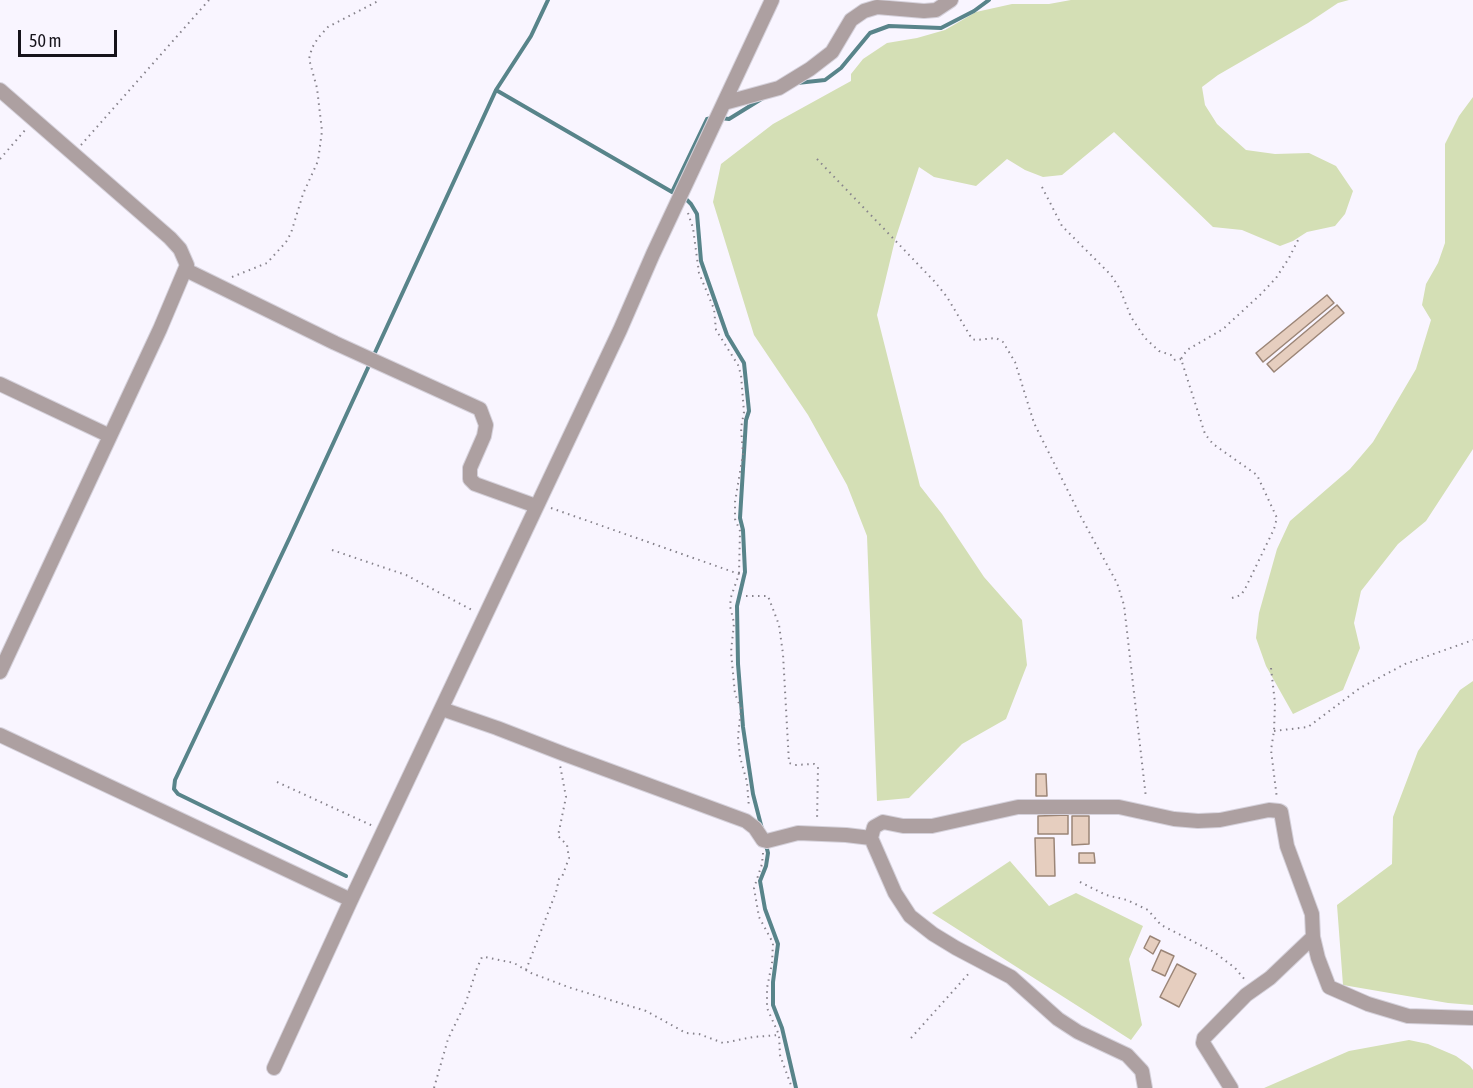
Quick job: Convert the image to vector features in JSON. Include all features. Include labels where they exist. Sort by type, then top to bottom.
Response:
[{"type":"street","points":[[274,1068],[772,0]]},
{"type":"street","points":[[724,103],[778,88],[810,69],[832,52],[851,20],[864,11],[878,7],[936,10],[951,0]]},
{"type":"street","points":[[0,90],[176,244],[186,261],[186,270],[0,672]]},
{"type":"street","points":[[186,270],[335,343],[480,409],[486,425],[484,436],[470,468],[470,479],[475,484],[536,506]]},
{"type":"street","points":[[0,384],[110,436]]},
{"type":"street","points":[[442,710],[497,728],[750,823],[763,840],[769,841],[790,834],[817,833],[871,838]]},
{"type":"street","points":[[0,735],[351,900]]},
{"type":"street","points":[[1145,1088],[1142,1071],[1127,1055],[1078,1032],[1058,1019],[1011,977],[933,934],[910,916],[895,893],[871,838],[874,827],[883,822],[903,826],[932,826],[1018,807],[1107,806],[1130,808],[1174,819],[1209,821],[1277,810],[1281,812],[1287,846],[1312,914],[1313,937],[1328,984],[1335,991],[1408,1016],[1473,1018]]},
{"type":"street","points":[[1231,1088],[1203,1040],[1254,989],[1270,978],[1313,937]]},
{"type":"path","points":[[73,154],[208,0]]},
{"type":"path","points":[[215,283],[220,279],[240,275],[267,263],[281,249],[291,233],[303,194],[318,161],[321,143],[321,112],[310,54],[318,38],[328,27],[380,0]]},
{"type":"path","points":[[0,159],[35,119]]},
{"type":"path","points":[[817,159],[935,282],[947,297],[972,339],[996,338],[1003,342],[1015,362],[1034,423],[1117,583],[1124,604],[1149,813]]},
{"type":"path","points":[[1042,187],[1062,226],[1111,275],[1120,289],[1131,317],[1145,338],[1160,351],[1175,360],[1181,360]]},
{"type":"path","points":[[677,204],[682,207],[690,219],[699,273],[714,309],[716,330],[738,365],[741,375],[744,412],[741,428],[743,454],[735,502],[735,519],[740,531],[739,574],[730,606],[734,623],[731,652],[735,694],[741,708],[738,741],[748,787],[750,823]]},
{"type":"path","points":[[1232,598],[1241,595],[1245,590],[1274,529],[1276,518],[1257,475],[1213,444],[1205,434],[1181,360],[1187,350],[1223,329],[1261,294],[1276,278],[1299,238]]},
{"type":"path","points":[[536,506],[554,508],[739,574]]},
{"type":"path","points":[[332,550],[406,575],[485,617]]},
{"type":"path","points":[[746,596],[768,596],[779,625],[783,654],[789,763],[814,764],[819,769],[817,833]]},
{"type":"path","points":[[1274,731],[1308,728],[1360,688],[1405,664],[1473,640]]},
{"type":"path","points":[[1271,668],[1275,703],[1271,750],[1277,810]]},
{"type":"path","points":[[526,970],[559,879],[567,867],[569,858],[567,845],[558,836],[566,797],[560,767],[564,754]]},
{"type":"path","points":[[277,782],[384,831]]},
{"type":"path","points":[[763,840],[762,864],[754,888],[759,917],[773,943],[767,988],[767,1008],[779,1035],[780,1055],[792,1088]]},
{"type":"path","points":[[1080,882],[1106,895],[1127,900],[1148,910],[1161,925],[1214,952],[1229,963],[1254,989]]},
{"type":"path","points":[[434,1088],[441,1071],[446,1046],[466,1002],[482,957],[506,961],[568,987],[646,1011],[686,1033],[699,1034],[723,1043],[779,1035]]},
{"type":"path","points":[[911,1038],[981,960]]},
{"type":"green space","points":[[1071,0],[1349,0],[1338,3],[1218,75],[1202,87],[1205,105],[1217,124],[1246,150],[1275,154],[1309,153],[1336,166],[1353,191],[1345,214],[1335,226],[1307,232],[1280,246],[1242,230],[1213,227],[1114,132],[1062,175],[1043,177],[1007,159],[976,186],[934,177],[919,167],[895,240],[877,315],[920,486],[942,514],[984,577],[1022,620],[1027,665],[1006,719],[962,744],[909,798],[877,801],[867,536],[847,485],[808,415],[754,335],[713,202],[721,164],[773,124],[851,81],[851,74],[863,59],[887,43],[945,30],[976,12],[1012,4],[1049,4]]},
{"type":"green space","points":[[1473,97],[1473,449],[1426,521],[1398,544],[1361,591],[1354,623],[1360,648],[1343,690],[1293,714],[1266,666],[1256,638],[1259,613],[1277,549],[1290,521],[1350,469],[1373,442],[1416,369],[1431,320],[1422,305],[1426,284],[1438,263],[1445,243],[1445,144],[1459,116]]},
{"type":"green space","points":[[1473,681],[1473,1005],[1448,1003],[1343,985],[1337,905],[1392,864],[1393,817],[1418,751],[1460,690]]},
{"type":"green space","points":[[1010,861],[1049,906],[1076,893],[1143,926],[1129,959],[1142,1025],[1131,1040],[932,913]]},
{"type":"green space","points":[[1409,1040],[1428,1044],[1456,1056],[1470,1066],[1473,1070],[1473,1088],[1264,1088],[1349,1051]]},
{"type":"building","points":[[1327,295],[1334,303],[1263,362],[1256,353]]},
{"type":"building","points":[[1337,305],[1344,313],[1274,372],[1267,364]]},
{"type":"building","points":[[1036,774],[1046,774],[1047,796],[1036,796]]},
{"type":"building","points":[[1068,815],[1068,834],[1038,834],[1038,816]]},
{"type":"building","points":[[1072,816],[1089,816],[1089,844],[1072,845]]},
{"type":"building","points":[[1035,838],[1054,838],[1055,876],[1036,876]]},
{"type":"building","points":[[1079,853],[1094,853],[1095,863],[1079,863]]},
{"type":"building","points":[[1150,936],[1160,941],[1153,954],[1144,948]]},
{"type":"building","points":[[1161,950],[1174,956],[1165,976],[1152,970]]},
{"type":"building","points":[[1177,964],[1196,974],[1179,1007],[1160,997]]},
{"type":"waterway","points":[[346,876],[178,794],[174,789],[175,780],[496,90],[531,36],[548,0]]},
{"type":"waterway","points":[[797,83],[825,80],[841,68],[870,33],[889,26],[941,28],[974,11],[989,0]]},
{"type":"waterway","points":[[496,90],[672,192],[682,195],[697,214],[701,261],[727,335],[744,363],[749,411],[746,420],[740,518],[743,530],[745,572],[737,606],[738,664],[743,727],[753,794],[762,829]]},
{"type":"waterway","points":[[720,118],[729,119],[763,98]]},
{"type":"waterway","points":[[672,192],[707,119],[712,118]]},
{"type":"waterway","points":[[766,845],[768,853],[766,866],[760,881],[765,909],[778,944],[773,982],[773,1005],[782,1028],[796,1088]]}]
